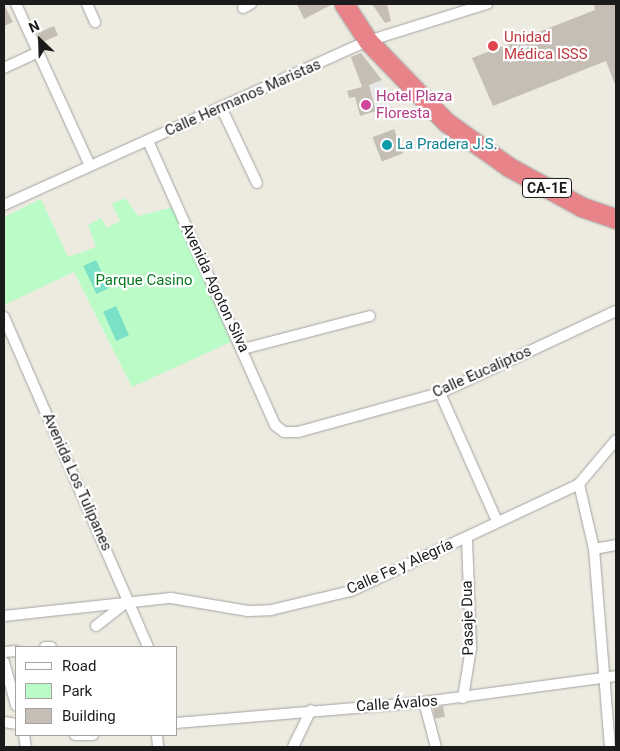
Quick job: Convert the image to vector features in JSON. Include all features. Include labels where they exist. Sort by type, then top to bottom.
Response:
[{"type":"highway","name":"CA-1E","points":[[344,4],[394,67],[446,122],[482,149],[582,207],[616,219]]},
{"type":"highway","name":"CA-1E","points":[[355,4],[373,40]]},
{"type":"street","points":[[16,4],[90,166]]},
{"type":"street","points":[[87,4],[95,22]]},
{"type":"street","name":"Calle Hermanos Maristas","points":[[4,205],[373,40],[487,4]]},
{"type":"street","points":[[4,68],[39,52]]},
{"type":"street","points":[[221,108],[258,183]]},
{"type":"street","name":"Avenida Agoton Silva","points":[[148,141],[243,349],[275,425],[284,432]]},
{"type":"street","name":"Calle Eucaliptos","points":[[284,432],[298,432],[440,393],[616,311]]},
{"type":"street","points":[[243,349],[370,316]]},
{"type":"street","name":"Avenida Los Tulipanes","points":[[4,318],[148,646]]},
{"type":"street","points":[[440,393],[497,521]]},
{"type":"street","name":"Calle Fe y Alegría","points":[[4,616],[171,598],[248,611],[271,610],[351,591],[579,484],[616,440]]},
{"type":"street","points":[[579,484],[594,549],[610,747]]},
{"type":"street","name":"Pasaje Dua","points":[[463,698],[471,648],[467,538]]},
{"type":"street","points":[[594,549],[616,545]]},
{"type":"street","points":[[96,626],[128,604]]},
{"type":"street","points":[[4,662],[15,701]]},
{"type":"street","name":"Calle Ávalos","points":[[178,723],[463,698],[604,676],[616,676]]},
{"type":"street","points":[[424,702],[434,746]]},
{"type":"street","points":[[293,747],[311,710]]},
{"type":"green space","name":"Parque Casino","points":[[125,198],[138,216],[177,206],[231,342],[132,387],[74,272],[4,305],[4,217],[41,199],[68,257],[96,247],[88,225],[101,218],[107,228],[120,221],[112,204]]},
{"type":"green space","points":[[96,260],[109,288],[96,294],[83,266]]},
{"type":"green space","points":[[116,306],[129,335],[116,341],[103,312]]},
{"type":"shaded area","points":[[380,82],[398,101],[377,109],[370,86]]},
{"type":"building","points":[[4,4],[13,22],[4,26]]},
{"type":"building","points":[[297,4],[333,4],[304,19]]},
{"type":"building","points":[[372,4],[387,4],[391,21],[385,23]]},
{"type":"building","points":[[594,4],[616,4],[616,87],[606,61],[493,106],[472,58],[595,10]]},
{"type":"building","points":[[54,26],[58,35],[42,42],[38,33]]},
{"type":"building","points":[[361,53],[382,80],[369,85],[376,111],[360,116],[355,97],[349,98],[347,91],[362,87],[351,57]]},
{"type":"building","name":"La Pradera J.S.","points":[[394,129],[403,153],[382,162],[373,137]]},
{"type":"building","points":[[443,706],[445,717],[435,719],[433,708]]},
{"type":"place","name":"Unidad Médica ISSS","points":[[493,46]]},
{"type":"place","name":"Hotel Plaza Floresta","points":[[366,105]]},
{"type":"place","name":"La Pradera J.S.","points":[[387,145]]}]
